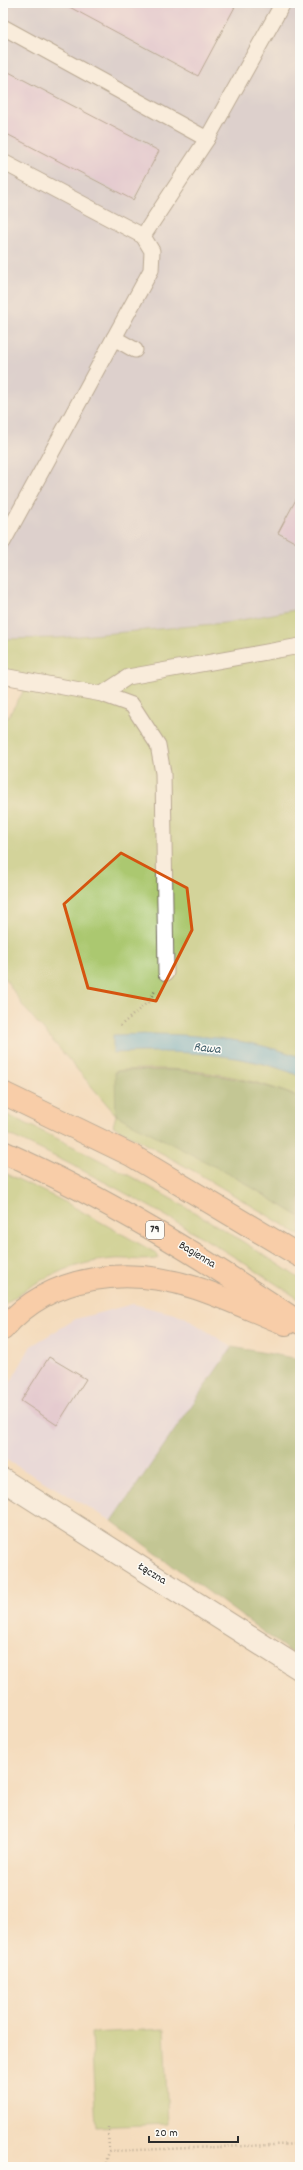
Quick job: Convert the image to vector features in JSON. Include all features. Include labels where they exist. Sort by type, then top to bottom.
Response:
[{"type":"main road","points":[[3,1093],[130,1155],[300,1256]]},
{"type":"main road","name":"Bagienna","points":[[3,1152],[146,1225],[228,1274],[300,1323]]},
{"type":"main road","points":[[3,1329],[16,1314],[52,1291],[94,1278],[145,1277],[195,1288],[300,1330]]},
{"type":"street","name":"Łączna","points":[[3,1480],[300,1669]]},
{"type":"lane","points":[[143,236],[207,139],[283,3]]},
{"type":"lane","points":[[3,27],[207,139]]},
{"type":"lane","points":[[3,162],[143,236],[152,251],[151,270],[3,542]]},
{"type":"lane","points":[[114,338],[135,350]]},
{"type":"lane","points":[[102,694],[128,677],[300,646]]},
{"type":"lane","points":[[3,676],[102,694],[132,704],[158,745],[163,773],[166,973]]},
{"type":"path","points":[[120,1026],[148,1002],[166,973]]},
{"type":"path","points":[[105,2167],[108,2151],[108,2126]]},
{"type":"path","points":[[108,2151],[300,2144]]},
{"type":"highlighted area","points":[[121,853],[187,888],[192,930],[156,1001],[88,988],[64,904]]},
{"type":"shaded area","points":[[3,3],[300,3],[300,609],[225,623],[58,638],[3,639]]},
{"type":"shaded area","points":[[133,1304],[183,1316],[232,1347],[112,1521],[3,1458],[3,1396],[31,1346],[76,1319]]},
{"type":"green space","points":[[300,609],[300,1098],[256,1083],[209,1073],[161,1069],[115,1071],[235,1177],[300,1217],[300,1235],[199,1174],[113,1126],[116,1115],[23,1006],[3,975],[3,725],[23,692],[3,666],[3,639],[58,638],[225,623]]},
{"type":"green space","points":[[175,1070],[207,1074],[254,1083],[300,1098],[300,1217],[235,1177],[116,1115],[115,1071]]},
{"type":"green space","points":[[3,1113],[117,1169],[192,1211],[264,1255],[300,1279],[300,1300],[228,1253],[155,1210],[80,1169],[3,1132]]},
{"type":"green space","points":[[3,1172],[63,1201],[156,1253],[159,1258],[150,1260],[114,1259],[69,1268],[41,1280],[3,1306]]},
{"type":"green space","points":[[232,1347],[300,1359],[300,1659],[112,1521]]},
{"type":"green space","points":[[164,2029],[168,2124],[96,2127],[91,2033]]},
{"type":"water","name":"Rawa","points":[[154,1034],[210,1037],[264,1046],[282,1051],[300,1057],[300,1076],[255,1062],[208,1054],[160,1052],[113,1053],[113,1035]]},
{"type":"building","points":[[62,3],[237,3],[198,76]]},
{"type":"building","points":[[3,69],[159,151],[133,200],[3,132]]},
{"type":"building","points":[[300,492],[300,545],[278,533]]},
{"type":"building","points":[[49,1357],[86,1379],[57,1425],[21,1401]]},
{"type":"building","points":[[297,1823],[300,1823],[300,1879],[299,1879]]}]
